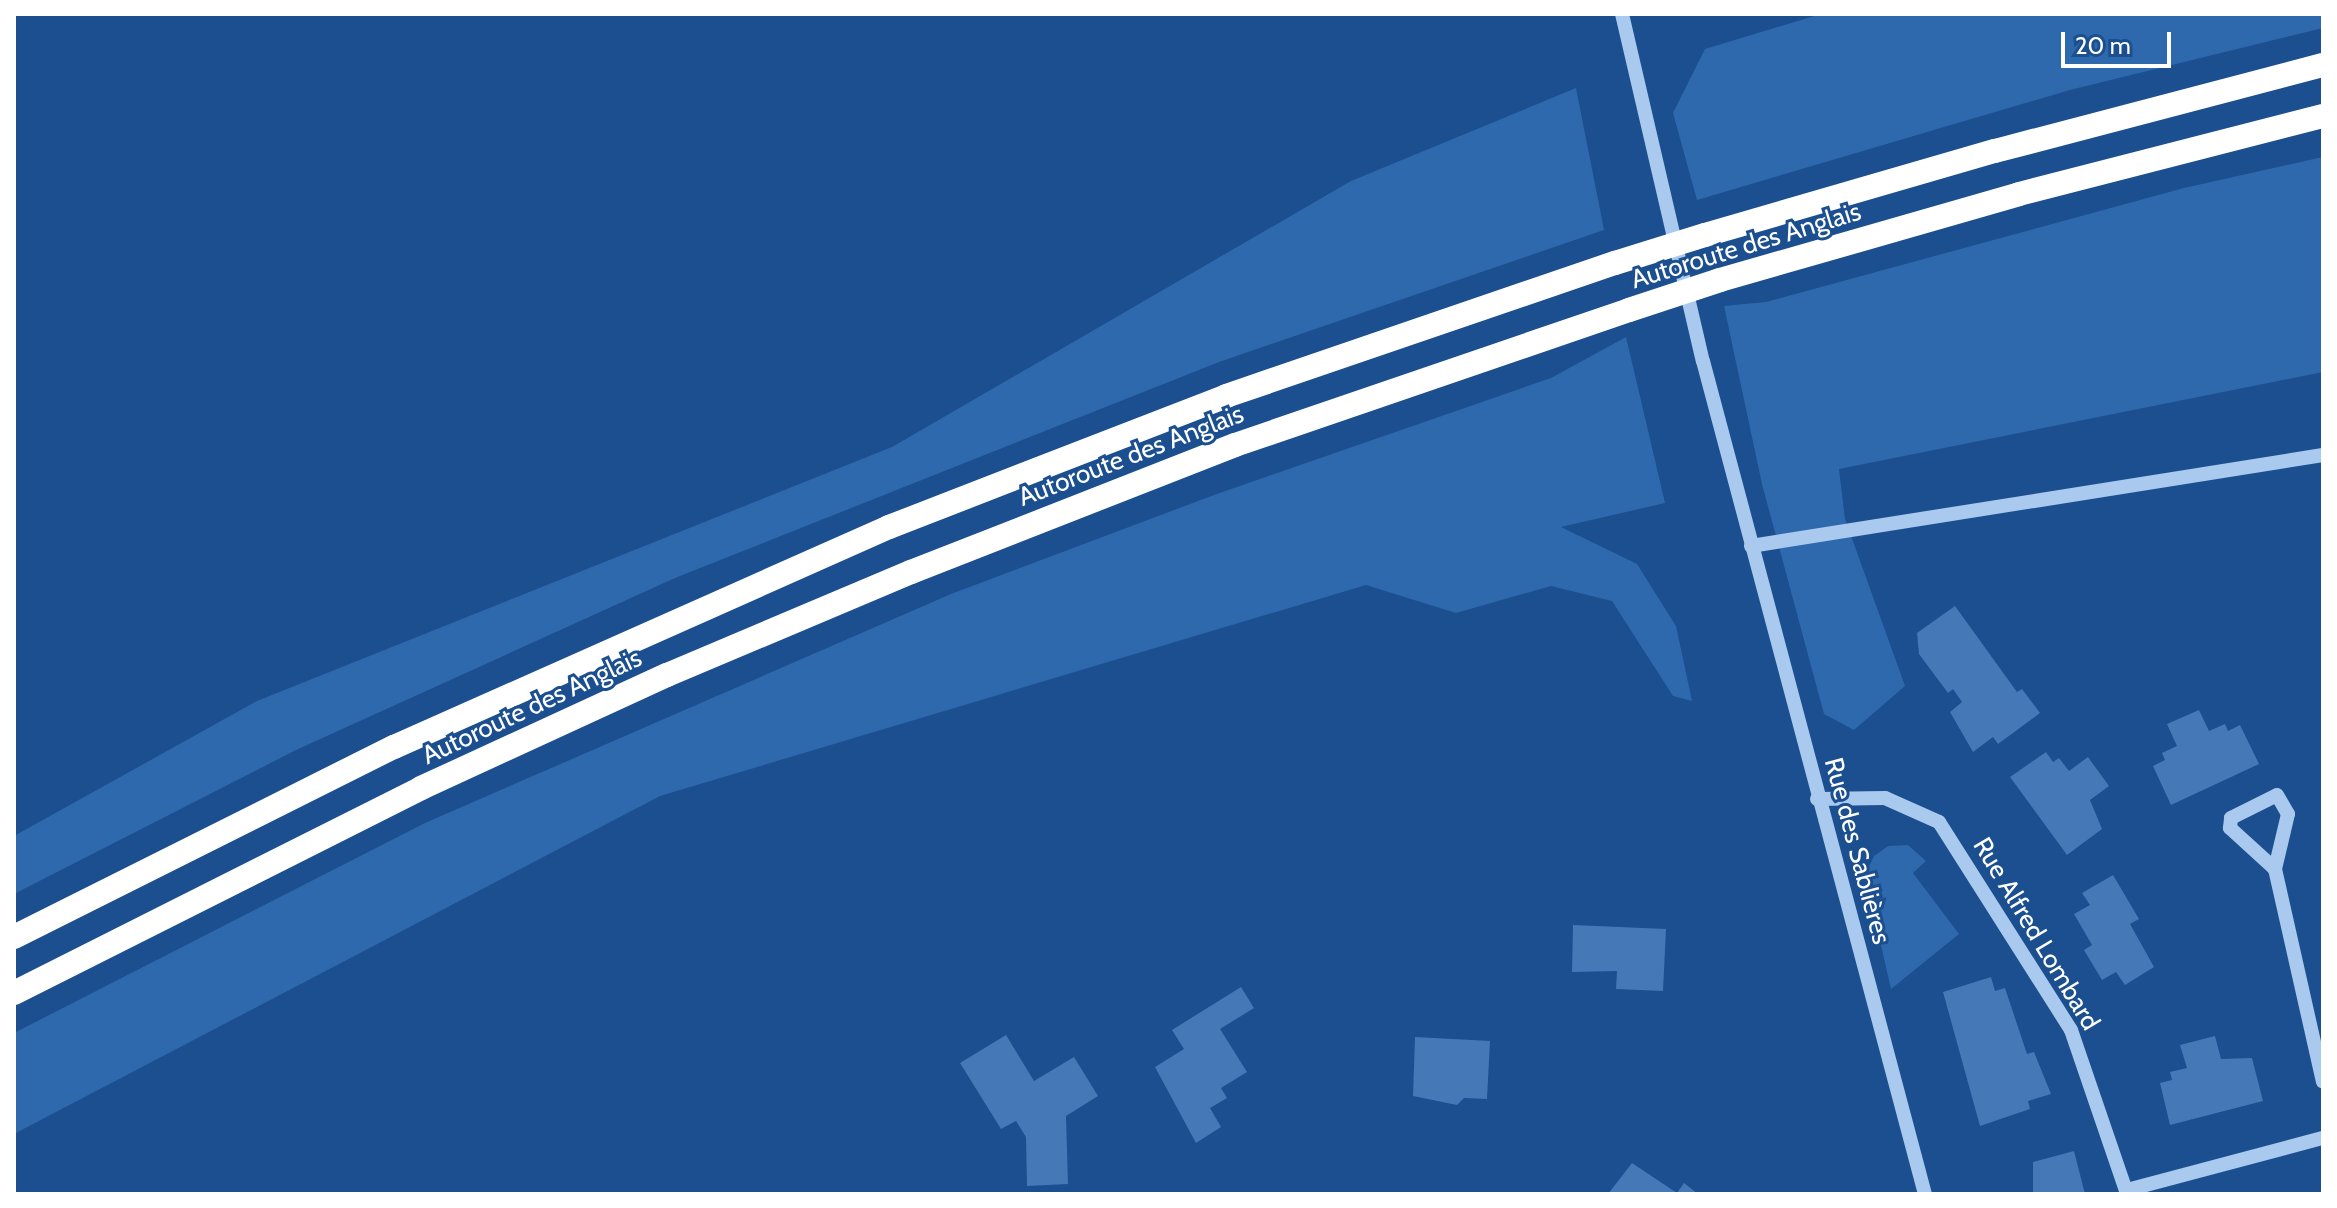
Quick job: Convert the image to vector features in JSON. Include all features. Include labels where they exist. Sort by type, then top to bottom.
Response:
[{"type":"highway","name":"Autoroute des Anglais","points":[[14,937],[408,740],[889,527],[1226,396],[1705,235],[1995,151],[2323,65]]},
{"type":"highway","name":"Autoroute des Anglais","points":[[14,993],[421,788],[667,675],[897,578],[1235,445],[1720,280],[2019,194],[2323,116]]},
{"type":"street","name":"Rue des Sablières","points":[[1622,14],[1664,209],[1817,799],[1925,1194]]},
{"type":"street","points":[[1751,546],[2323,455]]},
{"type":"street","points":[[2275,869],[2230,828],[2231,818],[2277,795],[2288,814],[2275,869],[2323,1082]]},
{"type":"street","name":"Rue Alfred Lombard","points":[[1817,799],[1885,798],[1939,822],[2071,1030],[2127,1192]]},
{"type":"street","points":[[2127,1192],[2323,1138]]},
{"type":"shaded area","points":[[1821,14],[2323,14],[2323,28],[2070,90],[1697,200],[1673,113],[1705,49]]},
{"type":"shaded area","points":[[1576,88],[1604,230],[1219,362],[675,578],[296,750],[14,894],[14,836],[257,701],[892,447],[1351,181]]},
{"type":"shaded area","points":[[2323,157],[2323,372],[1839,469],[1845,519],[1905,686],[1854,730],[1824,714],[1762,484],[1724,306],[1766,302],[2184,188]]},
{"type":"shaded area","points":[[1626,337],[1665,503],[1561,527],[1637,564],[1676,626],[1692,701],[1673,696],[1612,601],[1551,586],[1456,613],[1366,585],[660,796],[14,1134],[14,1033],[425,823],[951,594],[1214,495],[1551,378]]},
{"type":"shaded area","points":[[1908,845],[1926,861],[1913,873],[1959,934],[1891,989],[1865,875],[1874,856],[1888,846]]},
{"type":"building","points":[[1955,606],[2017,692],[2022,689],[2040,713],[1998,744],[1993,737],[1973,752],[1950,712],[1962,702],[1953,689],[1948,693],[1919,654],[1917,633]]},
{"type":"building","points":[[2199,710],[2209,731],[2225,724],[2228,731],[2240,725],[2259,764],[2171,805],[2153,766],[2165,760],[2162,753],[2177,746],[2167,724]]},
{"type":"building","points":[[2046,752],[2053,762],[2059,758],[2069,771],[2088,757],[2109,786],[2090,800],[2102,829],[2067,855],[2010,777]]},
{"type":"building","points":[[2113,875],[2139,919],[2130,924],[2154,967],[2125,985],[2116,972],[2102,980],[2084,950],[2092,945],[2074,914],[2090,905],[2082,893]]},
{"type":"building","points":[[1573,925],[1666,929],[1663,991],[1616,989],[1617,971],[1572,972]]},
{"type":"building","points":[[1991,977],[1995,991],[2005,988],[2027,1054],[2034,1052],[2051,1094],[2028,1101],[2030,1109],[1980,1126],[1943,992]]},
{"type":"building","points":[[1241,987],[1254,1008],[1220,1029],[1247,1072],[1221,1088],[1227,1098],[1210,1108],[1221,1127],[1196,1143],[1155,1067],[1184,1049],[1172,1030]]},
{"type":"building","points":[[1006,1035],[1034,1081],[1074,1057],[1098,1096],[1066,1116],[1068,1184],[1027,1186],[1026,1137],[1016,1121],[1001,1129],[960,1063]]},
{"type":"building","points":[[2215,1036],[2221,1059],[2252,1058],[2263,1101],[2170,1125],[2160,1083],[2172,1080],[2170,1072],[2187,1068],[2180,1045]]},
{"type":"building","points":[[1415,1037],[1490,1041],[1487,1099],[1464,1098],[1457,1105],[1413,1096]]},
{"type":"building","points":[[2074,1151],[2085,1194],[2033,1194],[2033,1162]]},
{"type":"building","points":[[1632,1163],[1677,1193],[1684,1183],[1698,1194],[1608,1194]]}]
